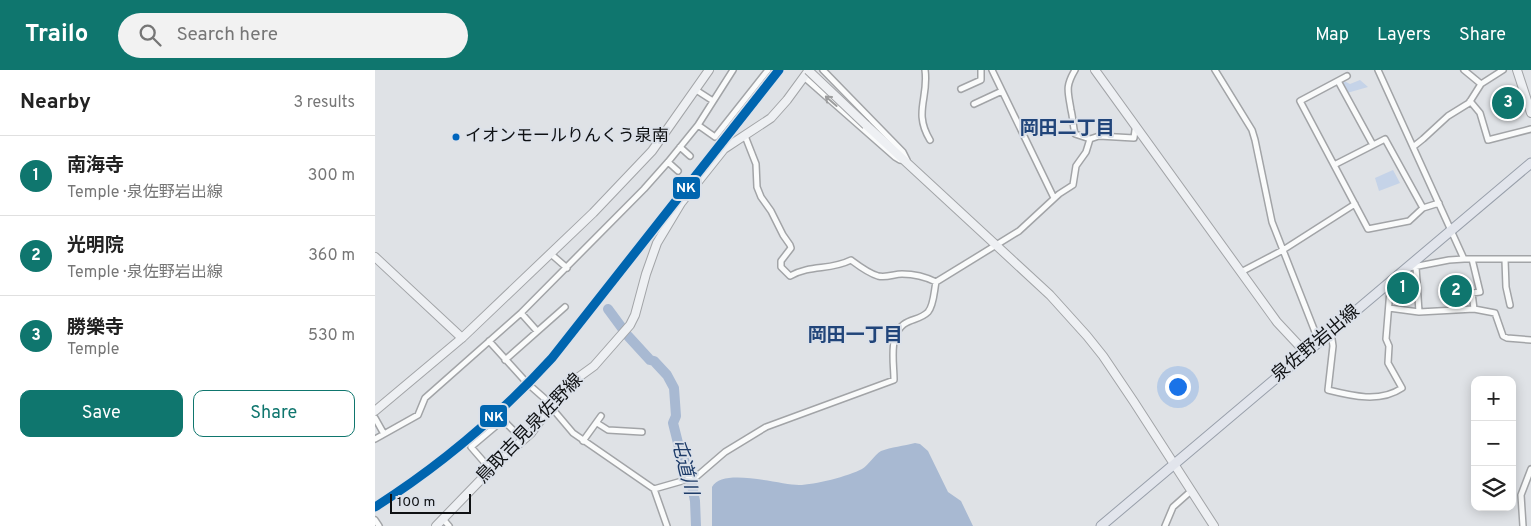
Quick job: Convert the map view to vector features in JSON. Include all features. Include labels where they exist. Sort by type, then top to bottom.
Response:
[{"type":"main road","name":"泉佐野岩出線","points":[[1101,526],[1531,163]]},
{"type":"street","points":[[375,411],[462,338],[593,213],[652,151],[709,70]]},
{"type":"street","points":[[375,439],[418,416],[425,398],[521,313],[567,268],[680,148],[698,125],[733,70]]},
{"type":"street","points":[[698,125],[715,137],[768,70]]},
{"type":"street","points":[[823,70],[903,152],[910,164]]},
{"type":"street","points":[[925,70],[926,78],[921,115],[922,124],[930,140]]},
{"type":"street","points":[[961,89],[981,80],[981,70]]},
{"type":"street","points":[[992,70],[1054,198]]},
{"type":"street","points":[[1075,70],[1067,88],[1075,134],[1090,140],[1099,136],[1134,138],[1135,130],[1137,129]]},
{"type":"street","points":[[1095,70],[1277,322],[1306,353]]},
{"type":"street","points":[[1215,70],[1252,130],[1272,222],[1314,334],[1319,342]]},
{"type":"street","points":[[1378,70],[1452,229],[1464,259]]},
{"type":"street","points":[[1464,70],[1481,84]]},
{"type":"street","points":[[1490,70],[1494,75]]},
{"type":"street","points":[[1413,146],[1448,116],[1470,101],[1481,84],[1503,70]]},
{"type":"street","points":[[1517,70],[1529,99],[1531,113]]},
{"type":"street","points":[[807,72],[895,157],[910,164]]},
{"type":"street","points":[[807,72],[910,164],[1050,295],[1087,336],[1103,356],[1214,526]]},
{"type":"street","name":"鳥取吉見泉佐野線","points":[[436,526],[491,470],[531,433],[565,387],[594,366],[630,325],[635,315],[657,243],[681,204],[724,149],[778,111],[807,72]]},
{"type":"street","points":[[1347,76],[1300,102],[1369,229],[1409,221],[1423,208],[1439,203]]},
{"type":"street","points":[[1338,81],[1373,145]]},
{"type":"street","points":[[696,90],[713,101]]},
{"type":"street","points":[[974,104],[1002,91]]},
{"type":"street","points":[[1470,101],[1480,113],[1488,140],[1531,129]]},
{"type":"street","points":[[745,136],[757,164],[757,187],[761,197],[791,245],[791,248],[781,261],[781,267],[790,276],[811,268],[826,268],[841,265],[851,260],[879,276],[891,277],[901,274],[925,277],[936,282]]},
{"type":"street","points":[[1334,165],[1385,139],[1423,208]]},
{"type":"street","points":[[654,490],[696,477],[725,452],[766,427],[894,380],[894,345],[897,332],[908,321],[927,313],[936,282],[1019,231],[1054,198],[1073,184],[1076,166],[1087,152],[1090,140]]},
{"type":"street","points":[[680,148],[690,156]]},
{"type":"street","points":[[668,162],[678,171]]},
{"type":"street","points":[[1241,272],[1283,250],[1355,204]]},
{"type":"street","points":[[551,254],[567,268]]},
{"type":"street","points":[[1472,259],[1480,292],[1472,293],[1474,309]]},
{"type":"street","points":[[1406,268],[1417,268],[1449,260],[1531,259]]},
{"type":"street","points":[[1505,260],[1506,287],[1510,305]]},
{"type":"street","points":[[376,261],[462,338]]},
{"type":"street","points":[[1417,268],[1419,312]]},
{"type":"street","points":[[1331,332],[1333,346],[1328,390],[1367,398],[1398,391],[1402,388],[1388,359],[1389,346],[1387,339],[1390,290],[1387,284]]},
{"type":"street","points":[[505,360],[565,308]]},
{"type":"street","points":[[1389,308],[1419,312],[1474,309],[1495,313],[1503,336],[1531,340]]},
{"type":"street","points":[[521,313],[537,331]]},
{"type":"street","points":[[489,341],[505,360],[551,406],[573,433],[654,490],[667,526]]},
{"type":"street","points":[[583,441],[601,416]]},
{"type":"street","points":[[375,418],[384,434]]},
{"type":"street","points":[[491,470],[471,447],[503,420],[523,440]]},
{"type":"street","points":[[597,422],[608,430],[642,432]]},
{"type":"street","points":[[1523,526],[1524,513],[1521,495],[1531,469]]},
{"type":"street","points":[[1165,526],[1173,507],[1191,491]]},
{"type":"street","points":[[443,519],[449,526]]},
{"type":"street","points":[[375,520],[379,526]]},
{"type":"shaded area","points":[[1342,80],[1350,84],[1360,80],[1368,87],[1347,93]]},
{"type":"shaded area","points":[[1393,170],[1400,183],[1379,191],[1375,178]]},
{"type":"shaded area","points":[[915,443],[920,444],[928,451],[948,492],[961,501],[973,526],[712,526],[712,487],[718,481],[727,478],[752,478],[799,485],[813,483],[856,472],[867,465],[881,451]]},
{"type":"waterway","name":"屯道川","points":[[608,309],[622,328]]},
{"type":"waterway","name":"屯道川","points":[[628,336],[667,375],[674,388],[676,416],[673,423],[679,447],[690,475],[695,501],[696,526]]},
{"type":"transit line","name":"NK","points":[[375,507],[446,457],[490,420],[552,358],[779,70]]},
{"type":"place","name":"勝樂寺","points":[[1508,103]]},
{"type":"place","name":"イオンモールりんくう泉南","points":[[456,137]]},
{"type":"place","name":"南海寺","points":[[1403,288]]},
{"type":"place","name":"光明院","points":[[1456,291]]},
{"type":"district","name":"岡田二丁目","points":[[1067,129]]},
{"type":"district","name":"岡田一丁目","points":[[855,336]]}]
